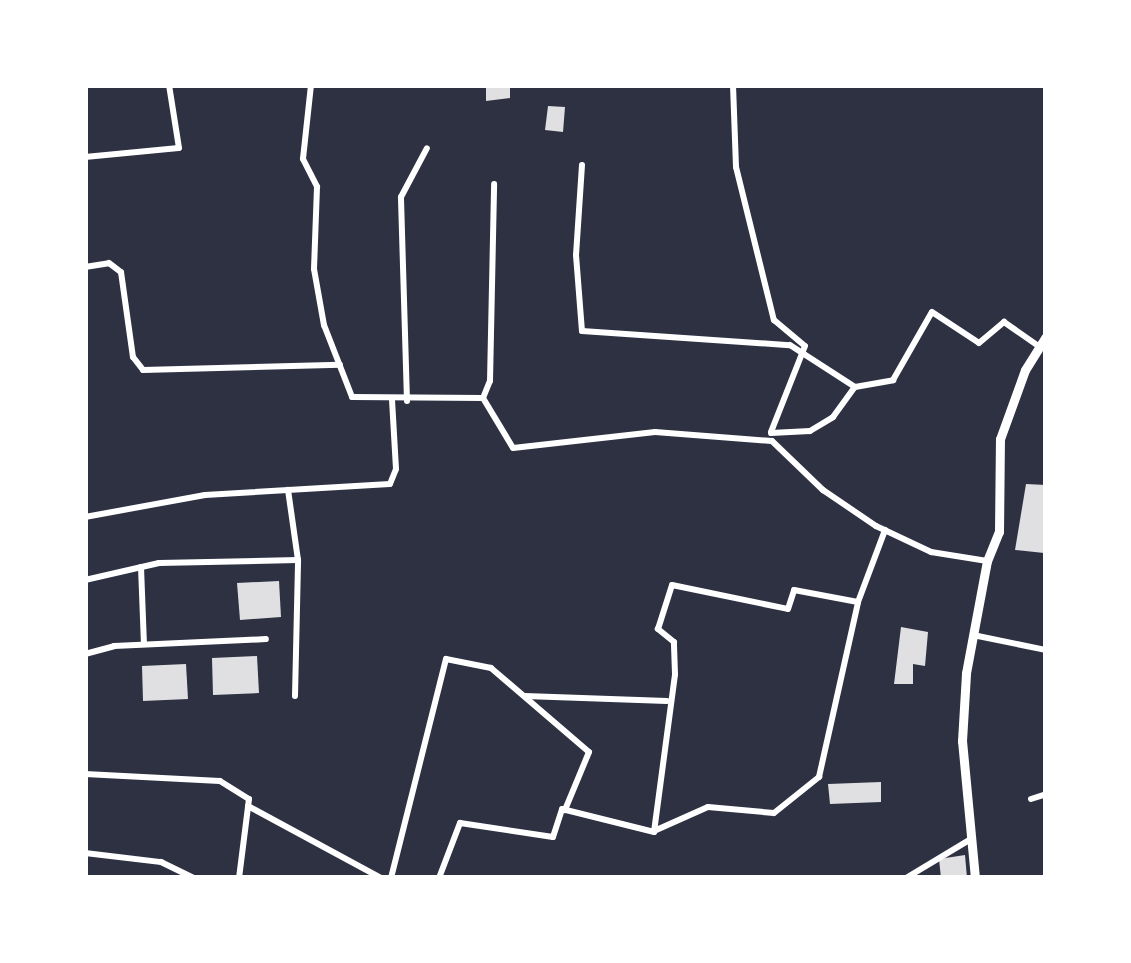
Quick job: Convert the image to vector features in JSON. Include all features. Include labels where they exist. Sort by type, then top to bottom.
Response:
[{"type":"main road","points":[[974,878],[962,742],[973,635],[987,561],[999,532],[1000,439],[1037,345],[1046,337]]},
{"type":"street","points":[[85,157],[179,148],[170,85]]},
{"type":"street","points":[[311,85],[303,159],[317,186],[314,269],[352,397],[408,401],[484,398]]},
{"type":"street","points":[[733,85],[736,167],[774,320],[779,331],[802,338],[804,354],[772,437]]},
{"type":"street","points":[[408,401],[401,197],[427,148]]},
{"type":"street","points":[[582,165],[576,255],[582,331],[790,345],[856,387]]},
{"type":"street","points":[[494,184],[490,381],[484,398],[513,448],[655,432],[772,437],[810,431],[833,417],[856,387],[893,380],[932,312],[979,343],[1004,322],[1037,345]]},
{"type":"street","points":[[85,267],[109,263],[120,272],[128,339],[143,370],[340,365]]},
{"type":"street","points":[[85,517],[205,496],[390,484],[396,469],[392,400]]},
{"type":"street","points":[[772,437],[823,490],[885,530],[931,552],[987,561]]},
{"type":"street","points":[[288,490],[298,560],[295,696]]},
{"type":"street","points":[[565,810],[654,832],[708,808],[774,813],[818,777],[841,700],[858,602],[885,530]]},
{"type":"street","points":[[85,580],[141,567],[298,560]]},
{"type":"street","points":[[141,567],[144,644]]},
{"type":"street","points":[[654,832],[667,701],[675,674],[674,642],[658,628],[672,585],[788,609],[794,590],[858,602]]},
{"type":"street","points":[[973,635],[1046,650]]},
{"type":"street","points":[[85,654],[144,644],[266,639]]},
{"type":"street","points":[[391,878],[446,659],[491,668],[588,752],[553,836],[460,823],[439,878]]},
{"type":"street","points":[[524,696],[667,701]]},
{"type":"street","points":[[85,774],[220,781],[249,799],[239,878]]},
{"type":"street","points":[[1031,799],[1046,794]]},
{"type":"street","points":[[248,806],[381,878]]},
{"type":"street","points":[[906,878],[971,839]]},
{"type":"street","points":[[85,853],[161,862],[194,878]]},
{"type":"building","points":[[486,85],[510,85],[510,98],[486,101]]},
{"type":"building","points":[[548,106],[565,107],[563,132],[545,130]]},
{"type":"building","points":[[1026,484],[1046,485],[1044,553],[1015,550]]},
{"type":"building","points":[[279,581],[281,617],[240,620],[237,583]]},
{"type":"building","points":[[901,627],[928,632],[925,666],[913,664],[913,684],[894,684]]},
{"type":"building","points":[[257,656],[259,693],[213,695],[212,658]]},
{"type":"building","points":[[186,664],[188,699],[143,701],[142,666]]},
{"type":"building","points":[[881,782],[881,802],[830,804],[828,784]]},
{"type":"building","points":[[965,855],[967,878],[941,878],[939,859]]}]
